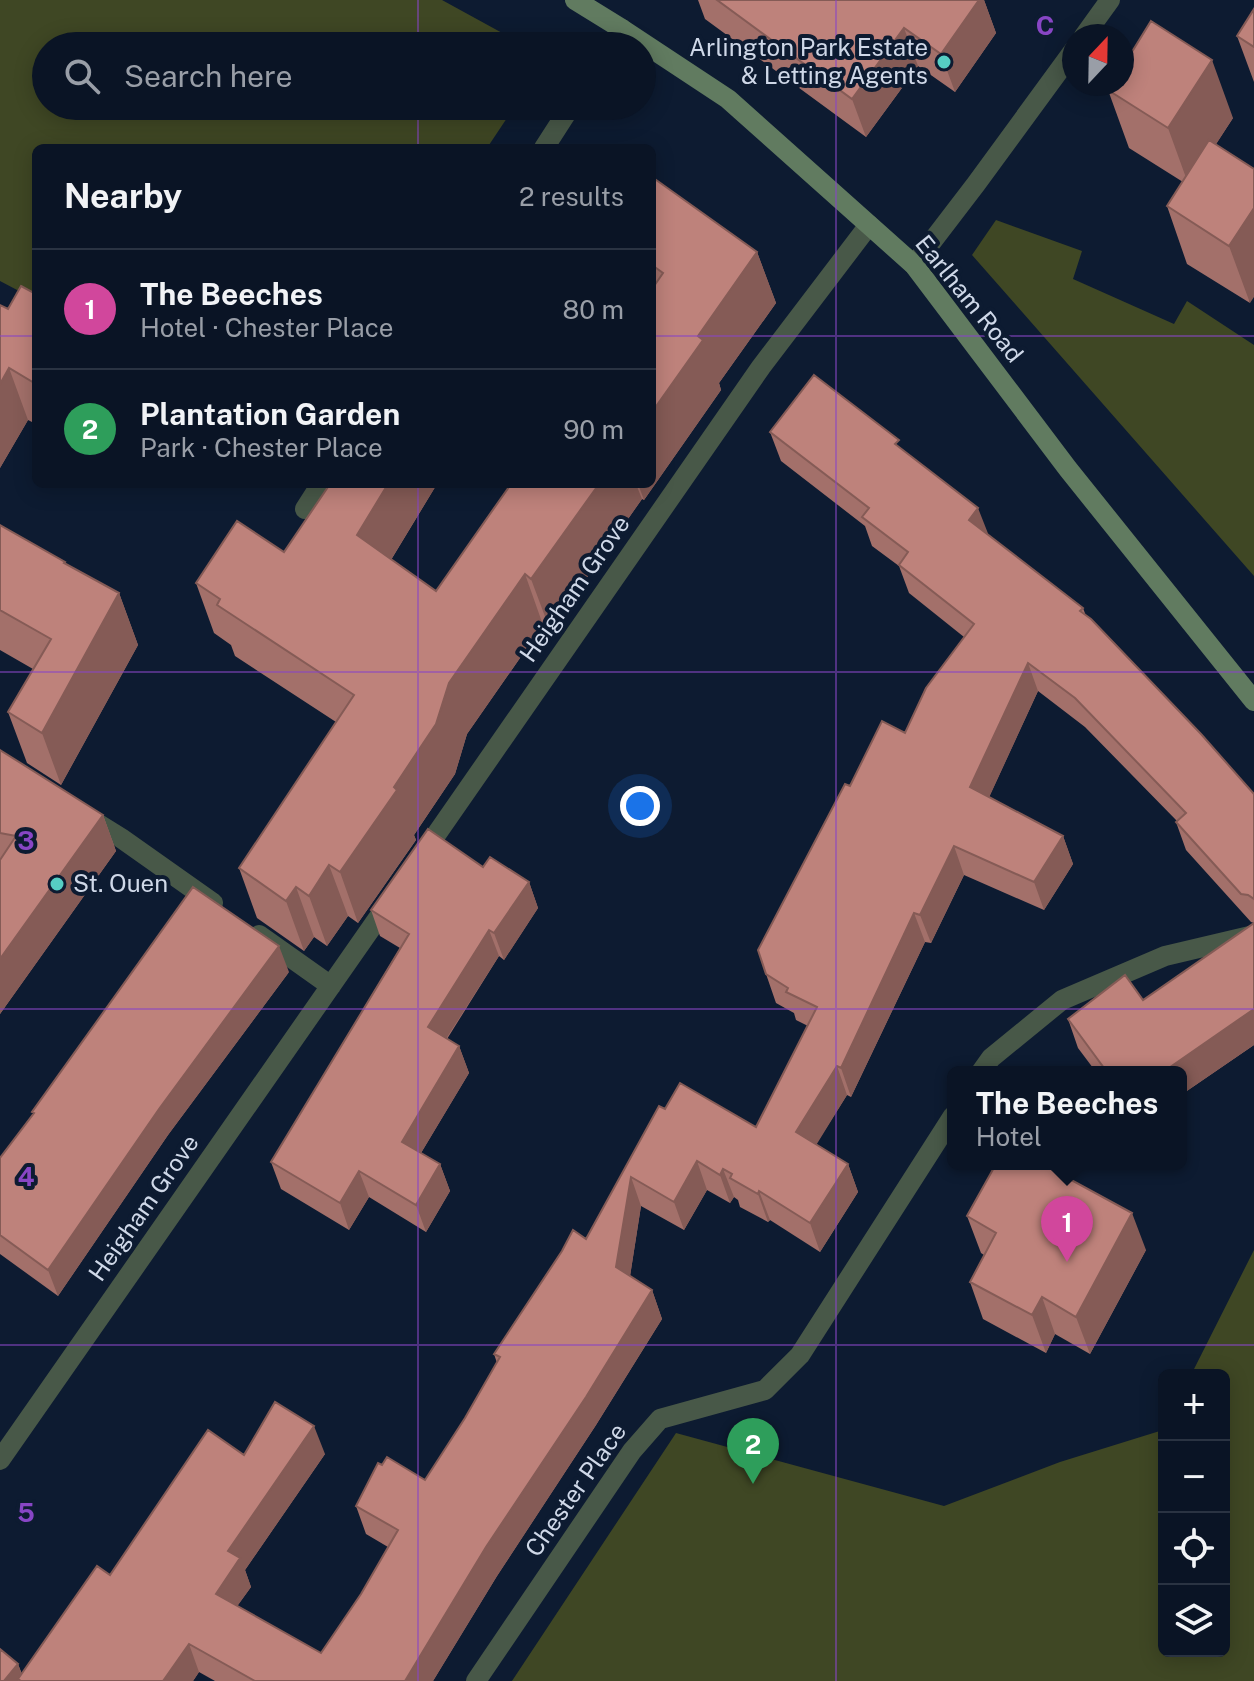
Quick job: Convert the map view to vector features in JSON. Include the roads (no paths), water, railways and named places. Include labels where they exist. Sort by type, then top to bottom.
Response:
[{"type":"main road","name":"Earlham Road","points":[[575,0],[611,32]]},
{"type":"main road","name":"Earlham Road","points":[[656,59],[728,99],[914,265],[1068,469],[1254,701]]},
{"type":"street","points":[[1093,24],[1110,0]]},
{"type":"street","points":[[914,265],[1062,66]]},
{"type":"street","points":[[547,144],[562,120]]},
{"type":"street","name":"Heigham Grove","points":[[0,1460],[761,367],[869,225]]},
{"type":"street","points":[[305,509],[318,488]]},
{"type":"street","points":[[63,802],[121,838],[331,986]]},
{"type":"street","points":[[985,1066],[1062,1000],[1165,956],[1254,935]]},
{"type":"street","name":"Chester Place","points":[[476,1681],[632,1451],[660,1419],[765,1390],[800,1355],[947,1125]]},
{"type":"place","name":"Arlington Park Estate & Letting Agents","points":[[944,62]]},
{"type":"place","name":"St. Ouen","points":[[57,884]]},
{"type":"place","name":"The Beeches","points":[[1067,1262]]},
{"type":"place","name":"Plantation Garden","points":[[753,1484]]}]
